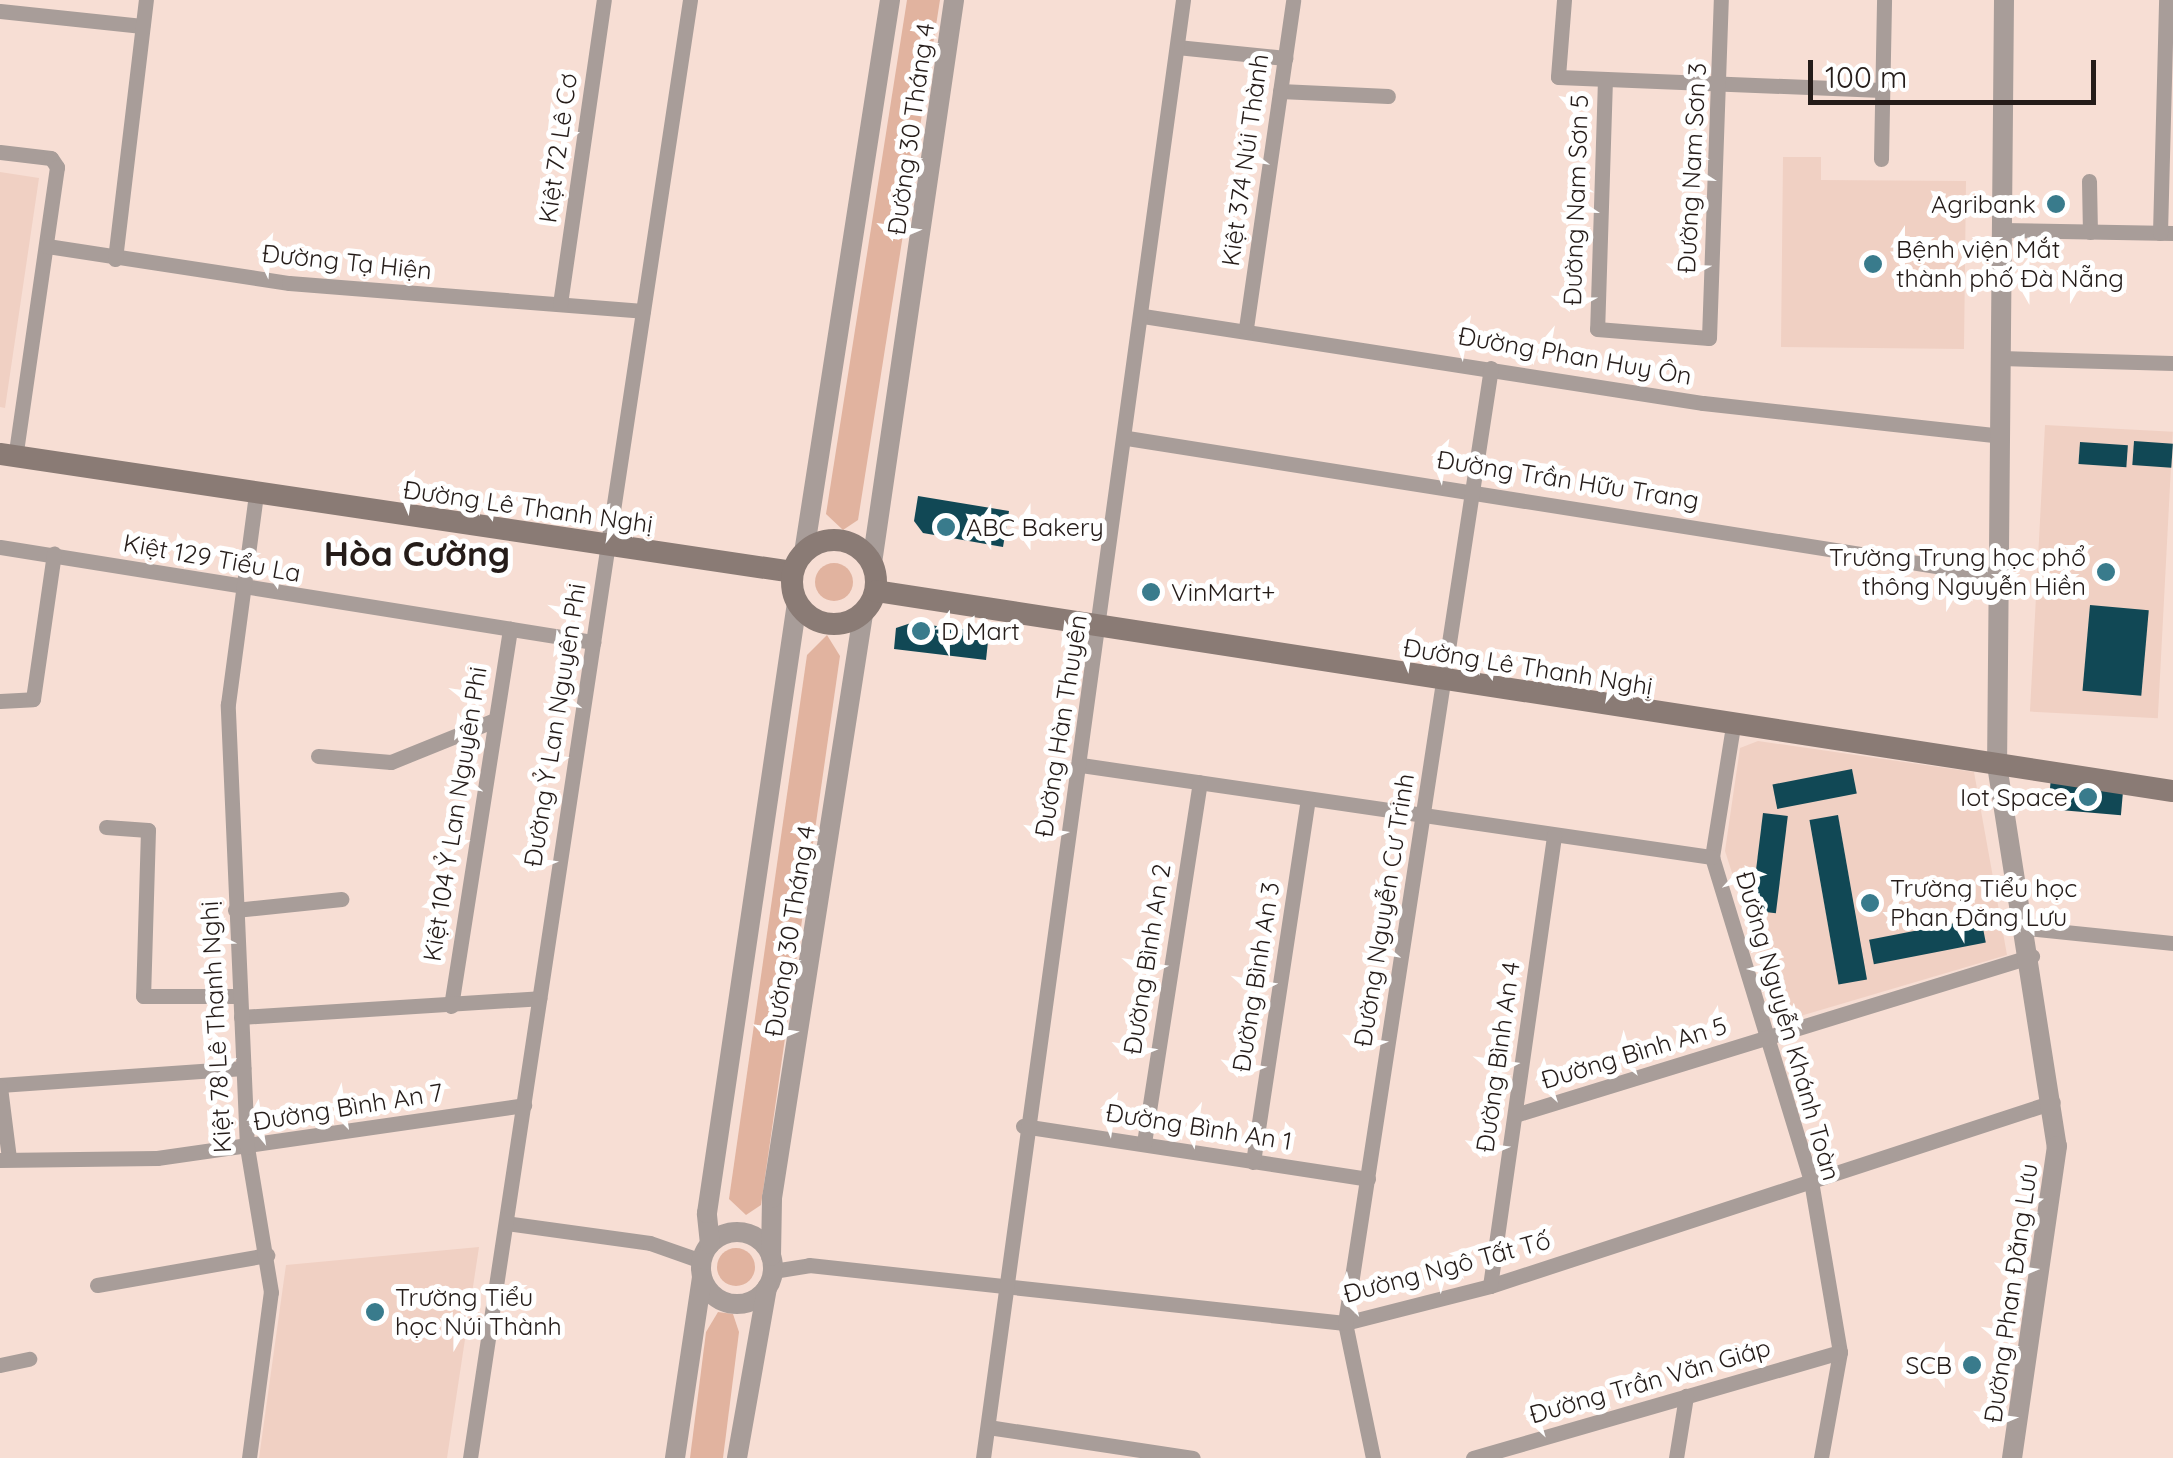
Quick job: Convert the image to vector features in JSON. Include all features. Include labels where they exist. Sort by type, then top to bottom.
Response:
[{"type":"main road","name":"Đường Lê Thanh Nghị","points":[[8,455],[608,546],[798,562]]},
{"type":"main road","points":[[846,541],[872,563],[876,592],[863,614],[828,624],[797,603],[798,562],[846,541]]},
{"type":"main road","name":"Đường Lê Thanh Nghị","points":[[876,592],[2173,791]]},
{"type":"street","points":[[115,258],[146,0]]},
{"type":"street","name":"Kiệt 72 Lê Cơ","points":[[560,304],[604,0]]},
{"type":"street","name":"Đường Ỷ Lan Nguyên Phi","points":[[470,1458],[690,0]]},
{"type":"street","name":"Đường 30 Tháng 4","points":[[798,562],[890,0]]},
{"type":"street","name":"Đường 30 Tháng 4","points":[[872,563],[954,0]]},
{"type":"street","name":"Đường Hàn Thuyên","points":[[983,1458],[1023,1126],[1101,626],[1183,0]]},
{"type":"street","name":"Kiệt 374 Núi Thành","points":[[1246,328],[1293,0]]},
{"type":"street","points":[[1564,0],[1558,77],[1882,90]]},
{"type":"street","name":"Đường Nam Sơn 3","points":[[1709,338],[1724,84],[1721,0]]},
{"type":"street","points":[[1881,160],[1884,0]]},
{"type":"street","name":"Đường Phan Đăng Lưu","points":[[2004,0],[1998,765],[2028,928],[2053,1102],[2057,1181],[2012,1458]]},
{"type":"street","points":[[2003,230],[2166,233],[2166,0]]},
{"type":"street","points":[[0,11],[142,26]]},
{"type":"street","points":[[1177,47],[1285,58]]},
{"type":"street","name":"Đường Nam Sơn 5","points":[[1605,79],[1597,330],[1709,338]]},
{"type":"street","points":[[1280,92],[1388,96]]},
{"type":"street","points":[[0,152],[55,161],[47,246],[8,455]]},
{"type":"street","points":[[2089,181],[2090,232]]},
{"type":"street","name":"Đường Tạ Hiện","points":[[47,246],[115,258],[643,311]]},
{"type":"street","name":"Đường Phan Huy Ôn","points":[[1143,316],[1246,328],[1492,368],[2000,436]]},
{"type":"street","points":[[2001,358],[2173,363]]},
{"type":"street","name":"Đường Nguyễn Cư Trinh","points":[[1373,1458],[1345,1322],[1492,368]]},
{"type":"street","name":"Đường Trần Hữu Trang","points":[[1127,438],[1471,488],[1999,576]]},
{"type":"street","points":[[243,590],[256,494]]},
{"type":"street","name":"Kiệt 129 Tiểu La","points":[[0,547],[243,590],[593,642]]},
{"type":"street","points":[[0,700],[34,700],[54,554]]},
{"type":"street","name":"Kiệt 78 Lê Thanh Nghị","points":[[243,590],[228,704],[235,910],[247,1147],[268,1255],[265,1366],[249,1458]]},
{"type":"street","name":"Đường 30 Tháng 4","points":[[675,1458],[797,603]]},
{"type":"street","name":"Đường 30 Tháng 4","points":[[737,1458],[771,1271],[772,1198],[863,614]]},
{"type":"street","name":"Kiệt 104 Ỷ Lan Nguyên Phi","points":[[450,1006],[510,630]]},
{"type":"street","points":[[318,756],[400,760],[454,730],[495,720]]},
{"type":"street","name":"Đường Nguyễn Khánh Toàn","points":[[1732,726],[1712,857],[1810,1181],[1840,1352],[1821,1458]]},
{"type":"street","points":[[1081,765],[1712,857]]},
{"type":"street","name":"Đường Bình An 2","points":[[1144,1143],[1200,782]]},
{"type":"street","name":"Đường Bình An 3","points":[[1253,1162],[1308,799]]},
{"type":"street","points":[[106,827],[148,830],[143,996],[239,996]]},
{"type":"street","name":"Đường Bình An 4","points":[[1490,1286],[1554,836]]},
{"type":"street","points":[[235,910],[341,899]]},
{"type":"street","points":[[2028,928],[2173,943]]},
{"type":"street","name":"Đường Bình An 5","points":[[1514,1115],[2032,956]]},
{"type":"street","points":[[241,1017],[540,998]]},
{"type":"street","points":[[5,1159],[0,1086],[244,1068]]},
{"type":"street","name":"Đường Ngô Tất Tố","points":[[771,1271],[809,1265],[1345,1322],[1490,1286],[2053,1102]]},
{"type":"street","name":"Đường Bình An 7","points":[[5,1159],[247,1147],[524,1105]]},
{"type":"street","name":"Đường Bình An 1","points":[[1023,1126],[1368,1179]]},
{"type":"street","points":[[506,1223],[650,1243],[704,1261],[726,1303],[750,1302],[771,1271],[744,1232],[704,1261]]},
{"type":"street","points":[[97,1285],[268,1255]]},
{"type":"street","name":"Đường Trần Văn Giáp","points":[[1474,1458],[1840,1352]]},
{"type":"street","points":[[0,1365],[29,1359]]},
{"type":"street","points":[[1676,1458],[1686,1396]]},
{"type":"street","points":[[988,1428],[1194,1458]]},
{"type":"shaded area","points":[[907,0],[940,0],[858,520],[843,530],[826,514]]},
{"type":"shaded area","name":"Bệnh viện Mắt thành phố Đà Nẵng","points":[[1783,157],[1821,157],[1821,180],[1966,181],[1964,349],[1781,347]]},
{"type":"shaded area","points":[[0,172],[39,178],[5,408],[0,407]]},
{"type":"shaded area","name":"Trường Trung học phổ thông Nguyễn Hiền","points":[[2045,425],[2173,432],[2158,718],[2030,712]]},
{"type":"shaded area","points":[[834,563],[847,569],[853,582],[847,595],[834,601],[821,595],[815,582],[821,569]]},
{"type":"shaded area","points":[[827,635],[840,656],[761,1205],[746,1215],[729,1199],[807,655]]},
{"type":"shaded area","name":"Trường Tiểu học Phan Đăng Lưu","points":[[1758,741],[1974,772],[2007,955],[1780,1022],[1725,851],[1740,748]]},
{"type":"shaded area","name":"Trường Tiểu học Núi Thành","points":[[479,1247],[447,1458],[259,1458],[286,1265]]},
{"type":"shaded area","points":[[736,1248],[749,1254],[755,1267],[749,1280],[736,1286],[723,1280],[717,1267],[723,1254]]},
{"type":"shaded area","points":[[718,1312],[733,1314],[739,1332],[723,1458],[690,1458],[706,1332]]},
{"type":"building","points":[[2134,441],[2173,444],[2171,468],[2132,465]]},
{"type":"building","points":[[2080,442],[2128,445],[2126,467],[2078,464]]},
{"type":"building","points":[[918,496],[1009,511],[1003,547],[923,533],[914,521]]},
{"type":"building","points":[[2090,605],[2149,610],[2141,696],[2083,691]]},
{"type":"building","points":[[911,623],[989,632],[986,660],[894,649],[896,628]]},
{"type":"building","points":[[1852,769],[1857,794],[1777,809],[1772,784]]},
{"type":"building","name":"Iot Space","points":[[2051,777],[2124,783],[2121,815],[2048,809]]},
{"type":"building","points":[[1763,813],[1788,816],[1776,913],[1751,910]]},
{"type":"building","points":[[1838,815],[1867,979],[1838,984],[1809,820]]},
{"type":"building","points":[[1981,918],[1986,943],[1874,964],[1869,940]]},
{"type":"place","name":"Agribank","points":[[2056,204]]},
{"type":"place","name":"Bệnh viện Mắt thành phố Đà Nẵng","points":[[1873,264]]},
{"type":"place","name":"ABC Bakery","points":[[946,527]]},
{"type":"place","name":"Trường Trung học phổ thông Nguyễn Hiền","points":[[2106,572]]},
{"type":"place","name":"VinMart+","points":[[1151,592]]},
{"type":"place","name":"D Mart","points":[[921,631]]},
{"type":"place","name":"Iot Space","points":[[2088,797]]},
{"type":"place","name":"Trường Tiểu học Phan Đăng Lưu","points":[[1870,903]]},
{"type":"place","name":"Trường Tiểu học Núi Thành","points":[[375,1312]]},
{"type":"place","name":"SCB","points":[[1972,1365]]},
{"type":"district","name":"Hòa Cường","points":[[417,553]]}]
